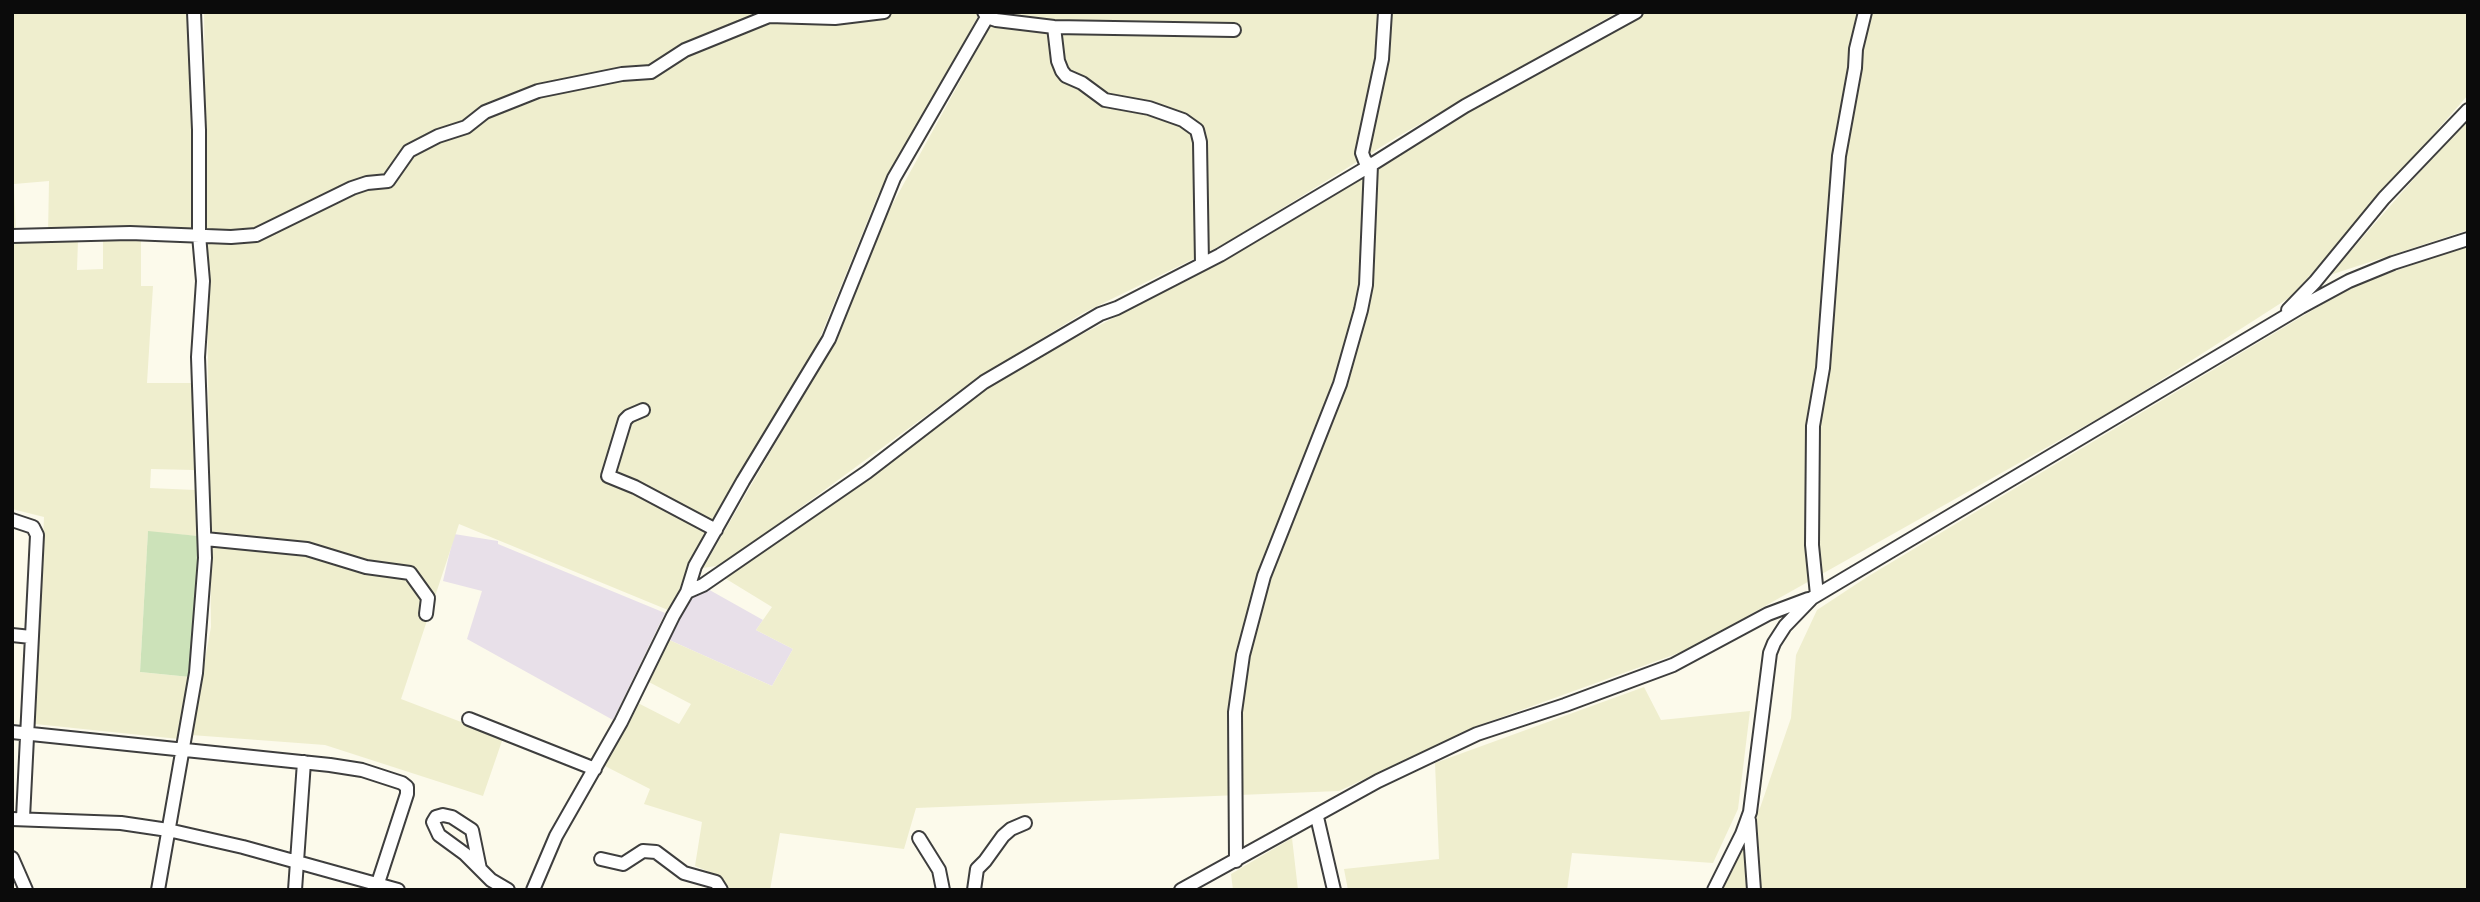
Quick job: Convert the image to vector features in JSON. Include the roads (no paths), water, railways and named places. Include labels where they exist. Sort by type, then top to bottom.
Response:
[{"type":"street","points":[[158,890],[183,751],[201,625],[205,538],[198,357],[203,281],[199,235],[199,130],[194,12]]},
{"type":"street","points":[[1371,165],[1365,161],[1362,153],[1382,59],[1385,12]]},
{"type":"street","points":[[687,592],[703,584],[857,479],[972,389],[1083,323],[1202,264],[1371,165],[1465,106],[1636,12]]},
{"type":"street","points":[[1754,890],[1749,816],[1770,653],[1779,634],[1814,597],[1813,426],[1823,369],[1839,156],[1856,49],[1865,12]]},
{"type":"street","points":[[12,236],[130,233],[231,237],[260,234],[352,188],[388,181],[409,150],[438,136],[466,127],[485,112],[547,88],[622,74],[651,72],[685,50],[769,16],[835,18],[878,13]]},
{"type":"street","points":[[533,890],[556,836],[595,769],[687,592],[695,566],[829,339],[894,178],[987,14],[1054,27],[1234,30]]},
{"type":"street","points":[[1054,27],[1058,61],[1066,76],[1082,83],[1105,100],[1144,107],[1183,120],[1198,130],[1202,264]]},
{"type":"street","points":[[2278,320],[2315,282],[2384,198],[2468,110]]},
{"type":"street","points":[[1236,861],[1235,712],[1242,655],[1264,576],[1340,384],[1361,310],[1366,285],[1371,165]]},
{"type":"street","points":[[1181,890],[1378,781],[1476,734],[1673,665],[1768,614],[1814,597],[2278,320],[2335,289],[2407,257],[2468,239]]},
{"type":"street","points":[[643,411],[625,420],[608,476],[635,487],[716,530]]},
{"type":"street","points":[[12,520],[36,530],[27,734],[18,819],[121,823],[168,830],[389,887],[407,793],[407,787],[402,783],[362,771],[304,762],[183,751],[27,734],[12,732]]},
{"type":"street","points":[[205,538],[307,549],[366,567],[410,573],[428,598],[426,614]]},
{"type":"street","points":[[12,635],[31,637]]},
{"type":"street","points":[[469,719],[595,769]]},
{"type":"street","points":[[295,890],[304,762]]},
{"type":"street","points":[[1714,890],[1749,816]]},
{"type":"street","points":[[480,869],[472,830],[452,817],[436,817],[433,822],[439,835],[465,854],[480,869],[491,880],[508,890]]},
{"type":"street","points":[[1317,817],[1334,890]]},
{"type":"street","points":[[974,890],[977,869],[1003,836],[1025,823]]},
{"type":"street","points":[[919,838],[939,870],[943,890]]},
{"type":"street","points":[[601,859],[623,864],[636,854],[656,852],[696,884],[716,882],[720,890]]},
{"type":"street","points":[[12,858],[26,890]]}]
